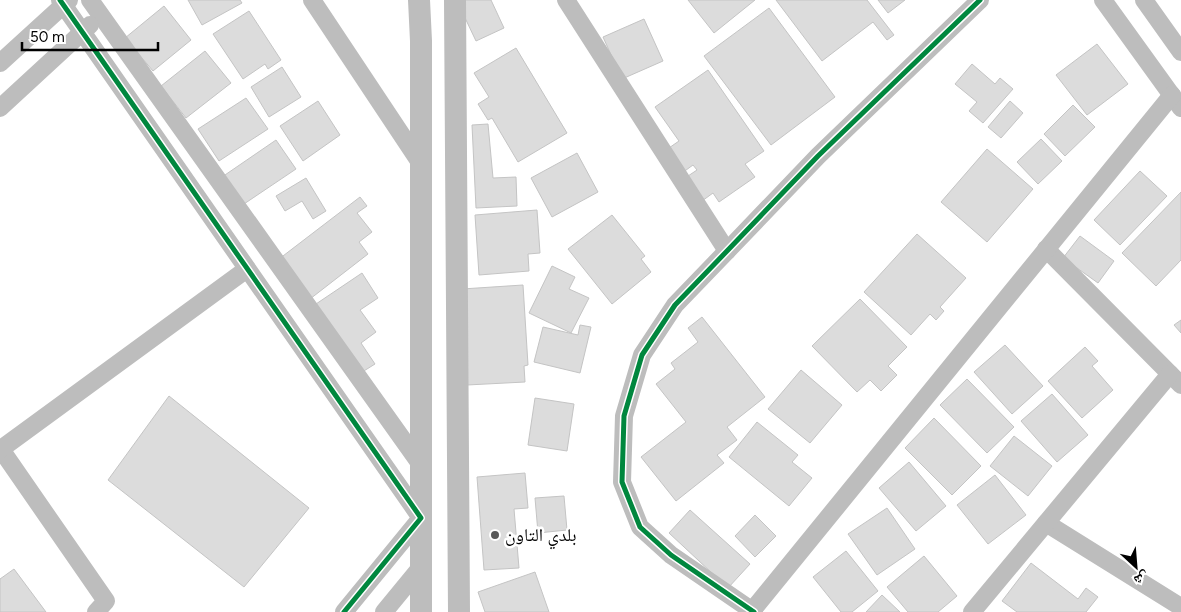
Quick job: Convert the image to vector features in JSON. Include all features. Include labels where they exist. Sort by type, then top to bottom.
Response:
[{"type":"street","points":[[90,0],[421,465]]},
{"type":"street","points":[[312,0],[421,164]]},
{"type":"street","points":[[419,0],[421,612]]},
{"type":"street","points":[[455,0],[458,612]]},
{"type":"street","points":[[980,0],[818,156],[726,251],[675,305],[642,355],[624,416],[622,482],[640,527],[671,555],[753,612],[1046,249],[1176,101],[1103,0]]},
{"type":"street","points":[[1144,0],[1181,52]]},
{"type":"street","points":[[568,1],[726,251]]},
{"type":"street","points":[[0,63],[64,2],[421,518]]},
{"type":"street","points":[[0,108],[101,15]]},
{"type":"street","points":[[972,612],[1046,523],[1176,380],[1046,249]]},
{"type":"street","points":[[105,608],[0,449],[247,269]]},
{"type":"street","points":[[344,612],[421,518]]},
{"type":"street","points":[[1046,523],[1181,607]]},
{"type":"street","points":[[384,612],[421,567]]},
{"type":"building","points":[[188,0],[240,0],[242,3],[202,25]]},
{"type":"building","points":[[491,0],[504,28],[476,41],[457,1]]},
{"type":"building","points":[[688,0],[755,0],[714,33]]},
{"type":"building","points":[[776,0],[867,0],[894,35],[887,40],[873,22],[822,61]]},
{"type":"building","points":[[878,0],[905,0],[888,13]]},
{"type":"building","points":[[164,6],[191,40],[153,71],[125,38]]},
{"type":"building","points":[[769,8],[835,97],[771,145],[704,56]]},
{"type":"building","points":[[249,11],[281,60],[268,69],[265,64],[243,79],[213,34]]},
{"type":"building","points":[[644,19],[663,61],[622,79],[603,37]]},
{"type":"building","points":[[1097,44],[1128,84],[1087,115],[1056,75]]},
{"type":"building","points":[[516,48],[567,133],[518,162],[492,118],[488,120],[478,104],[489,97],[474,73]]},
{"type":"building","points":[[205,51],[231,83],[186,118],[161,86]]},
{"type":"building","points":[[972,64],[995,84],[1000,78],[1013,89],[983,123],[969,111],[977,102],[955,84]]},
{"type":"building","points":[[282,67],[301,97],[269,117],[251,87]]},
{"type":"building","points":[[708,70],[764,151],[745,164],[755,177],[719,202],[713,193],[702,201],[685,178],[697,170],[693,165],[682,173],[666,150],[679,141],[655,107]]},
{"type":"building","points":[[246,98],[268,129],[219,161],[198,129]]},
{"type":"building","points":[[318,101],[340,135],[303,161],[280,126]]},
{"type":"building","points":[[1010,101],[1023,113],[1001,138],[988,127]]},
{"type":"building","points":[[1073,105],[1095,127],[1065,156],[1044,134]]},
{"type":"building","points":[[488,124],[493,178],[516,177],[517,206],[476,208],[472,125]]},
{"type":"building","points":[[1041,139],[1062,161],[1038,184],[1017,162]]},
{"type":"building","points":[[276,140],[296,169],[241,206],[222,177]]},
{"type":"building","points":[[987,149],[1033,189],[987,242],[941,202]]},
{"type":"building","points":[[577,153],[598,192],[552,217],[531,178]]},
{"type":"building","points":[[1140,171],[1167,196],[1120,245],[1094,220]]},
{"type":"building","points":[[306,178],[326,211],[313,219],[302,201],[285,211],[276,196]]},
{"type":"building","points":[[1181,192],[1181,260],[1156,286],[1122,253]]},
{"type":"building","points":[[360,197],[367,206],[357,213],[372,232],[359,242],[368,254],[310,299],[279,259]]},
{"type":"building","points":[[537,210],[540,253],[528,254],[529,271],[479,275],[475,215]]},
{"type":"building","points":[[612,215],[645,256],[641,259],[651,272],[612,304],[568,249]]},
{"type":"building","points":[[917,234],[966,278],[940,307],[944,311],[936,320],[930,314],[911,335],[864,292]]},
{"type":"building","points":[[1080,236],[1114,261],[1098,283],[1063,258]]},
{"type":"building","points":[[552,266],[575,277],[569,289],[589,298],[571,333],[529,313]]},
{"type":"building","points":[[362,273],[378,298],[360,310],[376,332],[361,343],[375,364],[359,374],[313,306]]},
{"type":"building","points":[[523,285],[528,365],[524,366],[525,382],[467,385],[462,289]]},
{"type":"building","points":[[860,299],[907,347],[888,366],[897,375],[881,391],[870,380],[857,392],[812,346]]},
{"type":"building","points":[[702,317],[765,397],[727,427],[737,440],[717,455],[724,463],[676,501],[641,457],[686,422],[656,384],[675,369],[671,363],[698,342],[688,328]]},
{"type":"building","points":[[1181,320],[1181,333],[1174,325]]},
{"type":"building","points":[[580,325],[591,327],[580,373],[534,362],[543,327],[578,335]]},
{"type":"building","points":[[1005,345],[1043,386],[1012,414],[974,372]]},
{"type":"building","points":[[1085,347],[1098,361],[1092,366],[1113,390],[1082,418],[1048,381]]},
{"type":"building","points":[[801,370],[842,405],[810,443],[768,409]]},
{"type":"building","points":[[967,379],[1014,427],[987,453],[940,405]]},
{"type":"building","points":[[1052,394],[1088,435],[1057,462],[1021,421]]},
{"type":"building","points":[[169,396],[309,508],[244,587],[108,480]]},
{"type":"building","points":[[535,398],[574,404],[567,451],[528,445]]},
{"type":"building","points":[[934,418],[981,466],[952,495],[905,448]]},
{"type":"building","points":[[757,422],[798,455],[792,462],[812,478],[789,506],[729,457]]},
{"type":"building","points":[[1014,436],[1052,466],[1028,496],[990,466]]},
{"type":"building","points":[[909,462],[946,506],[916,531],[879,488]]},
{"type":"building","points":[[525,473],[528,508],[514,509],[519,568],[484,570],[477,477]]},
{"type":"building","points":[[995,475],[1026,515],[988,544],[957,505]]},
{"type":"building","points":[[564,496],[567,530],[538,533],[535,498]]},
{"type":"building","points":[[887,508],[915,549],[877,575],[848,534]]},
{"type":"building","points":[[690,510],[750,564],[728,588],[669,533]]},
{"type":"building","points":[[755,515],[776,536],[755,557],[735,536]]},
{"type":"building","points":[[846,551],[878,591],[852,612],[841,612],[813,577]]},
{"type":"building","points":[[924,556],[957,596],[938,612],[908,612],[887,587]]},
{"type":"building","points":[[1031,563],[1078,599],[1086,588],[1098,597],[1086,612],[1017,612],[1002,601]]},
{"type":"building","points":[[14,569],[46,612],[0,612],[0,579]]},
{"type":"building","points":[[535,572],[549,612],[485,612],[478,592]]},
{"type":"building","points":[[882,595],[900,612],[866,612]]},
{"type":"cycle path","points":[[60,0],[421,518],[344,612]]},
{"type":"cycle path","points":[[754,612],[671,555],[640,527],[622,482],[624,416],[642,355],[675,305],[818,156],[980,0]]},
{"type":"place","name":"بلدي التاون","points":[[495,535]]}]
